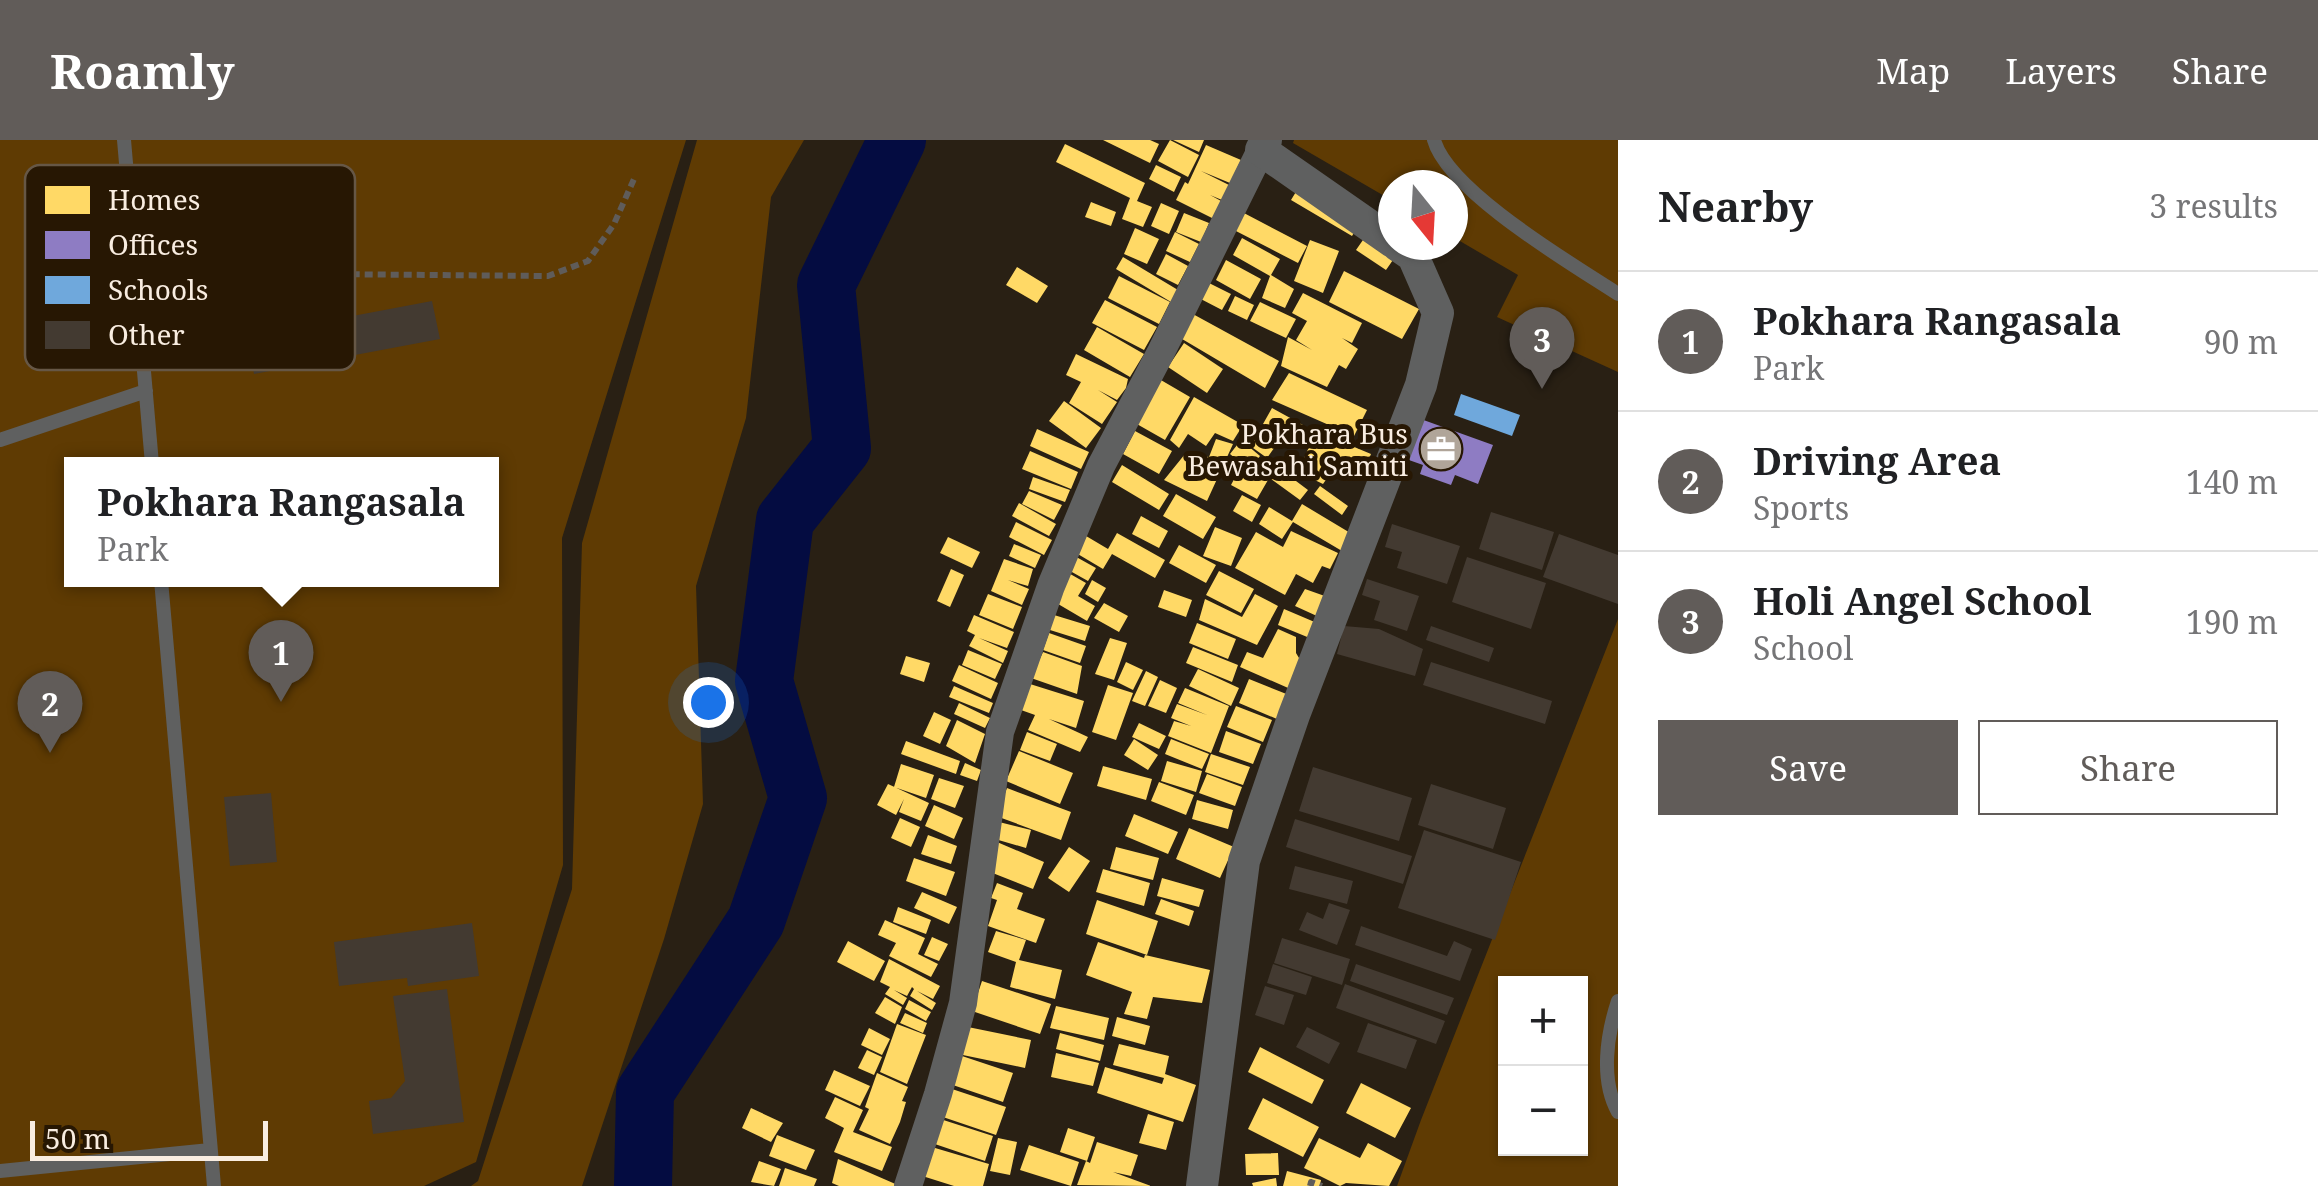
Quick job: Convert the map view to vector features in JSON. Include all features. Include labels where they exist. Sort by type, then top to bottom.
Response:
[{"type":"street","points":[[908,1186],[963,1002],[1000,732],[1051,586],[1101,466],[1264,145],[1378,230]]},
{"type":"street","points":[[1202,1186],[1244,860],[1294,715],[1421,385],[1438,313],[1415,260]]},
{"type":"lane","points":[[124,140],[126,165]]},
{"type":"lane","points":[[1434,140],[1439,158],[1514,227],[1618,294]]},
{"type":"lane","points":[[144,370],[151,457]]},
{"type":"lane","points":[[0,440],[146,391]]},
{"type":"lane","points":[[162,587],[214,1186]]},
{"type":"lane","points":[[1618,1001],[1607,1051],[1609,1084],[1618,1112]]},
{"type":"lane","points":[[0,1171],[210,1150]]},
{"type":"path","points":[[355,274],[548,276],[588,261],[614,224],[634,179]]},
{"type":"path","points":[[1310,1186],[1311,1182],[1322,1186]]},
{"type":"shaded area","points":[[0,140],[686,140],[562,538],[563,865],[476,1162],[424,1186],[0,1186]]},
{"type":"shaded area","points":[[697,140],[804,140],[771,197],[746,418],[696,586],[703,804],[664,939],[582,1186],[471,1186],[478,1181],[572,889],[582,543]]},
{"type":"shaded area","points":[[1618,140],[1618,372],[1497,317],[1518,275],[1468,246],[1468,170],[1378,170],[1378,192],[1293,143]]},
{"type":"shaded area","points":[[1618,619],[1618,1186],[1397,1186],[1421,1120]]},
{"type":"building: Homes","points":[[1103,140],[1150,140],[1159,144],[1150,163]]},
{"type":"building: Homes","points":[[1170,140],[1199,155],[1188,177],[1158,161]]},
{"type":"building: Homes","points":[[1173,140],[1204,140],[1199,152]]},
{"type":"building: Homes","points":[[1065,144],[1145,183],[1137,201],[1152,207],[1143,227],[1122,219],[1130,198],[1056,162]]},
{"type":"building: Homes","points":[[1206,145],[1241,160],[1230,183],[1201,171],[1229,185],[1222,200],[1210,195],[1223,202],[1214,219],[1176,200]]},
{"type":"building: Homes","points":[[1156,165],[1181,177],[1174,192],[1149,179]]},
{"type":"building: Homes","points":[[1305,177],[1366,213],[1352,236],[1291,200]]},
{"type":"building: Homes","points":[[1091,202],[1116,212],[1111,226],[1085,217]]},
{"type":"building: Homes","points":[[1161,203],[1179,211],[1169,234],[1151,226]]},
{"type":"building: Homes","points":[[1242,212],[1307,246],[1298,263],[1232,229]]},
{"type":"building: Homes","points":[[1184,213],[1209,223],[1201,242],[1176,232]]},
{"type":"building: Homes","points":[[1372,227],[1378,231],[1378,260],[1393,260],[1386,270],[1356,250]]},
{"type":"building: Homes","points":[[1135,228],[1159,239],[1147,264],[1124,254]]},
{"type":"building: Homes","points":[[1175,232],[1199,244],[1190,262],[1166,251]]},
{"type":"building: Homes","points":[[1242,238],[1280,259],[1271,275],[1294,289],[1285,308],[1262,298],[1270,276],[1233,255]]},
{"type":"building: Homes","points":[[1310,240],[1339,251],[1323,293],[1294,281]]},
{"type":"building: Homes","points":[[1166,254],[1188,266],[1178,285],[1156,274]]},
{"type":"building: Homes","points":[[1123,257],[1178,290],[1171,302],[1116,269]]},
{"type":"building: Homes","points":[[1226,260],[1261,279],[1250,299],[1216,280]]},
{"type":"building: Homes","points":[[1017,267],[1048,286],[1037,303],[1006,285]]},
{"type":"building: Homes","points":[[1344,271],[1419,309],[1402,339],[1329,302]]},
{"type":"building: Homes","points":[[1119,276],[1170,302],[1159,324],[1108,298]]},
{"type":"building: Homes","points":[[1203,280],[1231,294],[1222,310],[1195,296]]},
{"type":"building: Homes","points":[[1303,293],[1362,323],[1352,343],[1342,338],[1358,349],[1346,369],[1339,365],[1327,387],[1281,366],[1288,337],[1312,350],[1296,340],[1307,321],[1292,313]]},
{"type":"building: Homes","points":[[1235,296],[1254,305],[1247,320],[1228,311]]},
{"type":"building: Homes","points":[[1105,300],[1157,327],[1144,350],[1092,323]]},
{"type":"building: Homes","points":[[1260,302],[1296,319],[1286,338],[1250,321]]},
{"type":"building: Homes","points":[[1191,313],[1279,361],[1265,388],[1177,336]]},
{"type":"building: Homes","points":[[1097,327],[1144,354],[1130,377],[1084,350]]},
{"type":"building: Homes","points":[[1184,343],[1223,369],[1207,393],[1168,367]]},
{"type":"building: Homes","points":[[1076,354],[1128,379],[1117,400],[1098,390],[1117,402],[1102,424],[1069,403],[1081,382],[1066,375]]},
{"type":"building: Homes","points":[[1289,373],[1367,410],[1354,436],[1272,400]]},
{"type":"building: Homes","points":[[1154,376],[1190,397],[1165,440],[1128,419]]},
{"type":"building: Homes","points":[[1194,397],[1243,425],[1233,441],[1215,433],[1206,446],[1188,434],[1179,448],[1170,440]]},
{"type":"building: Homes","points":[[1064,401],[1101,428],[1086,448],[1049,421]]},
{"type":"building: Homes","points":[[1272,408],[1303,425],[1294,441],[1263,424]]},
{"type":"building: Homes","points":[[1252,426],[1277,444],[1267,458],[1242,440]]},
{"type":"building: Homes","points":[[1037,429],[1089,452],[1081,469],[1030,446]]},
{"type":"building: Homes","points":[[1135,431],[1172,451],[1159,474],[1123,454]]},
{"type":"building: Homes","points":[[1316,431],[1371,454],[1362,475],[1337,464],[1323,484],[1298,472]]},
{"type":"building: Homes","points":[[1216,439],[1233,444],[1207,501],[1164,480],[1185,454],[1209,457]]},
{"type":"building: Homes","points":[[1241,440],[1260,456],[1249,470],[1230,454]]},
{"type":"building: Homes","points":[[1030,451],[1078,472],[1071,489],[1022,469]]},
{"type":"building: Homes","points":[[1272,463],[1308,490],[1300,500],[1264,474]]},
{"type":"building: Homes","points":[[1122,465],[1169,494],[1159,510],[1112,482]]},
{"type":"building: Homes","points":[[1241,466],[1268,480],[1257,499],[1231,485]]},
{"type":"building: Homes","points":[[1033,477],[1070,490],[1065,502],[1029,489]]},
{"type":"building: Homes","points":[[1320,486],[1348,506],[1342,515],[1314,494]]},
{"type":"building: Homes","points":[[1029,491],[1062,505],[1054,520],[1022,504]]},
{"type":"building: Homes","points":[[1176,494],[1216,517],[1203,539],[1163,516]]},
{"type":"building: Homes","points":[[1242,495],[1261,505],[1252,522],[1233,511]]},
{"type":"building: Homes","points":[[1019,503],[1056,524],[1049,536],[1012,516]]},
{"type":"building: Homes","points":[[1302,504],[1352,534],[1342,551],[1293,522],[1282,539],[1259,524],[1269,507],[1292,521]]},
{"type":"building: Homes","points":[[1141,516],[1168,531],[1159,548],[1132,534]]},
{"type":"building: Homes","points":[[1016,522],[1052,540],[1044,555],[1009,537]]},
{"type":"building: Homes","points":[[1215,527],[1242,538],[1231,566],[1203,556]]},
{"type":"building: Homes","points":[[1291,531],[1338,553],[1330,569],[1322,566],[1313,583],[1296,574],[1285,595],[1235,568],[1256,532],[1283,547]]},
{"type":"building: Homes","points":[[1081,533],[1108,549],[1117,533],[1165,560],[1155,578],[1112,554],[1103,569],[1071,550]]},
{"type":"building: Homes","points":[[948,537],[980,552],[972,568],[940,553]]},
{"type":"building: Homes","points":[[1014,544],[1041,555],[1035,568],[1009,556]]},
{"type":"building: Homes","points":[[1179,545],[1216,565],[1206,583],[1169,563]]},
{"type":"building: Homes","points":[[1071,554],[1096,568],[1088,581],[1063,567]]},
{"type":"building: Homes","points":[[1004,559],[1033,569],[1028,586],[1008,580],[1029,589],[1022,605],[991,591]]},
{"type":"building: Homes","points":[[951,569],[964,575],[950,607],[937,601]]},
{"type":"building: Homes","points":[[1065,571],[1086,583],[1078,596],[1095,606],[1087,621],[1053,601]]},
{"type":"building: Homes","points":[[1219,571],[1254,589],[1241,613],[1206,595]]},
{"type":"building: Homes","points":[[1092,580],[1106,588],[1098,602],[1085,594]]},
{"type":"building: Homes","points":[[1305,589],[1336,600],[1330,622],[1295,606]]},
{"type":"building: Homes","points":[[1164,590],[1192,600],[1186,617],[1158,607]]},
{"type":"building: Homes","points":[[988,594],[1022,607],[1013,629],[979,615]]},
{"type":"building: Homes","points":[[1255,594],[1278,606],[1257,645],[1199,620],[1205,599],[1242,617]]},
{"type":"building: Homes","points":[[1104,603],[1128,616],[1119,632],[1094,618]]},
{"type":"building: Homes","points":[[1284,609],[1324,626],[1317,641],[1278,625]]},
{"type":"building: Homes","points":[[974,615],[1014,632],[1007,648],[979,638],[1008,651],[1003,663],[969,646],[975,635],[967,631]]},
{"type":"building: Homes","points":[[1054,615],[1090,626],[1085,641],[1050,630]]},
{"type":"building: Homes","points":[[1197,623],[1236,639],[1228,659],[1189,643]]},
{"type":"building: Homes","points":[[1278,629],[1296,637],[1296,653],[1305,668],[1295,691],[1240,667],[1247,652],[1263,658]]},
{"type":"building: Homes","points":[[1049,633],[1086,646],[1080,663],[1043,650]]},
{"type":"building: Homes","points":[[1110,638],[1127,643],[1114,680],[1095,674]]},
{"type":"building: Homes","points":[[1193,647],[1238,665],[1232,682],[1186,663]]},
{"type":"building: Homes","points":[[968,650],[1002,664],[995,679],[962,665]]},
{"type":"building: Homes","points":[[1043,652],[1082,666],[1077,694],[1031,678]]},
{"type":"building: Homes","points":[[906,656],[930,663],[924,682],[900,674]]},
{"type":"building: Homes","points":[[1126,662],[1143,670],[1133,690],[1117,682]]},
{"type":"building: Homes","points":[[959,665],[998,683],[991,699],[952,681]]},
{"type":"building: Homes","points":[[1198,669],[1239,688],[1231,706],[1189,686]]},
{"type":"building: Homes","points":[[1146,671],[1158,677],[1145,706],[1132,701]]},
{"type":"building: Homes","points":[[1249,679],[1294,697],[1284,722],[1239,703]]},
{"type":"building: Homes","points":[[1160,680],[1177,688],[1166,713],[1148,706]]},
{"type":"building: Homes","points":[[1030,684],[1084,701],[1076,728],[1049,719],[1088,737],[1080,752],[1028,730],[1035,715],[1021,710]]},
{"type":"building: Homes","points":[[1108,685],[1133,693],[1116,740],[1092,732]]},
{"type":"building: Homes","points":[[954,686],[993,703],[989,713],[949,697]]},
{"type":"building: Homes","points":[[1185,688],[1229,706],[1211,753],[1168,736],[1174,721],[1191,726],[1171,718],[1177,704],[1207,715],[1178,703]]},
{"type":"building: Homes","points":[[959,703],[990,718],[985,728],[954,714]]},
{"type":"building: Homes","points":[[1236,706],[1272,720],[1263,742],[1227,727]]},
{"type":"building: Homes","points":[[934,712],[951,720],[940,744],[923,736]]},
{"type":"building: Homes","points":[[957,720],[985,734],[975,763],[946,746]]},
{"type":"building: Homes","points":[[1139,723],[1166,736],[1159,749],[1132,737]]},
{"type":"building: Homes","points":[[1226,731],[1261,744],[1253,764],[1219,752]]},
{"type":"building: Homes","points":[[1027,732],[1057,744],[1050,761],[1020,750]]},
{"type":"building: Homes","points":[[1134,739],[1158,755],[1148,770],[1124,755]]},
{"type":"building: Homes","points":[[1171,739],[1209,754],[1202,769],[1165,754]]},
{"type":"building: Homes","points":[[906,741],[960,761],[956,774],[901,754]]},
{"type":"building: Homes","points":[[1019,751],[1073,773],[1060,804],[1006,781]]},
{"type":"building: Homes","points":[[1211,754],[1250,767],[1243,785],[1205,772]]},
{"type":"building: Homes","points":[[1167,761],[1202,771],[1196,792],[1161,781]]},
{"type":"building: Homes","points":[[965,763],[981,770],[977,781],[960,775]]},
{"type":"building: Homes","points":[[901,764],[934,775],[926,798],[894,787]]},
{"type":"building: Homes","points":[[1103,766],[1152,779],[1146,800],[1097,786]]},
{"type":"building: Homes","points":[[1207,774],[1242,787],[1235,806],[1199,793]]},
{"type":"building: Homes","points":[[939,778],[964,786],[955,808],[931,799]]},
{"type":"building: Homes","points":[[1159,782],[1194,795],[1186,815],[1151,801]]},
{"type":"building: Homes","points":[[888,784],[929,803],[921,821],[899,812],[904,799],[896,815],[877,805]]},
{"type":"building: Homes","points":[[1007,788],[1071,812],[1061,840],[996,816]]},
{"type":"building: Homes","points":[[1197,800],[1233,810],[1228,829],[1192,819]]},
{"type":"building: Homes","points":[[934,805],[963,818],[954,839],[925,826]]},
{"type":"building: Homes","points":[[1134,814],[1178,832],[1168,854],[1125,836]]},
{"type":"building: Homes","points":[[900,818],[920,827],[911,847],[891,838]]},
{"type":"building: Homes","points":[[999,822],[1031,830],[1026,848],[995,839]]},
{"type":"building: Homes","points":[[1189,828],[1234,847],[1220,878],[1176,859]]},
{"type":"building: Homes","points":[[928,835],[957,846],[951,864],[921,854]]},
{"type":"building: Homes","points":[[997,842],[1044,862],[1033,889],[985,870]]},
{"type":"building: Homes","points":[[1069,847],[1090,861],[1069,892],[1048,878]]},
{"type":"building: Homes","points":[[1116,847],[1159,858],[1153,880],[1110,869]]},
{"type":"building: Homes","points":[[914,858],[955,872],[946,896],[906,881]]},
{"type":"building: Homes","points":[[1103,869],[1150,883],[1144,906],[1096,892]]},
{"type":"building: Homes","points":[[1162,878],[1204,890],[1199,907],[1157,896]]},
{"type":"building: Homes","points":[[997,883],[1023,893],[1017,909],[1045,919],[1036,943],[988,926],[997,900],[991,898]]},
{"type":"building: Homes","points":[[922,892],[957,907],[949,924],[914,908]]},
{"type":"building: Homes","points":[[1161,899],[1194,911],[1189,926],[1155,914]]},
{"type":"building: Homes","points":[[1097,900],[1158,921],[1147,955],[1086,934]]},
{"type":"building: Homes","points":[[898,907],[931,920],[926,934],[893,922]]},
{"type":"building: Homes","points":[[885,920],[925,938],[918,954],[938,964],[931,977],[889,956],[896,943],[878,935]]},
{"type":"building: Homes","points":[[996,931],[1026,940],[1019,960],[1062,970],[1055,999],[1010,987],[1016,962],[988,952]]},
{"type":"building: Homes","points":[[932,937],[948,944],[939,961],[924,955]]},
{"type":"building: Homes","points":[[848,941],[885,961],[874,981],[837,962]]},
{"type":"building: Homes","points":[[1098,942],[1144,958],[1145,955],[1210,970],[1202,1003],[1153,997],[1147,1019],[1124,1014],[1132,992],[1086,975]]},
{"type":"building: Homes","points":[[889,959],[940,986],[933,999],[917,991],[936,1003],[932,1010],[910,996],[912,987],[907,996],[894,990],[907,998],[903,1005],[885,994],[890,987],[880,982]]},
{"type":"building: Homes","points":[[982,981],[1051,1004],[1040,1034],[972,1011]]},
{"type":"building: Homes","points":[[885,997],[902,1007],[895,1024],[875,1013]]},
{"type":"building: Homes","points":[[909,1000],[931,1012],[926,1021],[905,1009]]},
{"type":"building: Homes","points":[[1056,1006],[1109,1018],[1104,1040],[1050,1028]]},
{"type":"building: Homes","points":[[905,1013],[927,1023],[923,1033],[900,1023]]},
{"type":"building: Homes","points":[[1117,1017],[1150,1026],[1145,1045],[1112,1036]]},
{"type":"building: Homes","points":[[897,1024],[926,1035],[907,1084],[880,1072]]},
{"type":"building: Homes","points":[[963,1026],[1031,1040],[1025,1068],[958,1054]]},
{"type":"building: Homes","points":[[869,1028],[890,1039],[882,1055],[861,1045]]},
{"type":"building: Homes","points":[[1060,1033],[1104,1045],[1100,1061],[1056,1049]]},
{"type":"building: Homes","points":[[1119,1044],[1169,1056],[1165,1074],[1196,1085],[1183,1122],[1097,1093],[1105,1067],[1162,1084],[1164,1078],[1113,1065]]},
{"type":"building: Homes","points":[[1260,1047],[1324,1080],[1312,1104],[1248,1072]]},
{"type":"building: Homes","points":[[867,1050],[882,1057],[874,1075],[858,1068]]},
{"type":"building: Homes","points":[[953,1053],[1013,1073],[1003,1102],[944,1082]]},
{"type":"building: Homes","points":[[1056,1053],[1099,1063],[1093,1086],[1051,1077]]},
{"type":"building: Homes","points":[[834,1070],[870,1086],[860,1106],[825,1090]]},
{"type":"building: Homes","points":[[877,1073],[908,1087],[890,1144],[859,1130],[869,1109],[865,1107]]},
{"type":"building: Homes","points":[[1361,1083],[1411,1108],[1395,1138],[1346,1113]]},
{"type":"building: Homes","points":[[946,1087],[1006,1107],[996,1135],[937,1115]]},
{"type":"building: Homes","points":[[835,1097],[863,1110],[853,1132],[892,1147],[882,1171],[834,1152],[844,1128],[825,1118]]},
{"type":"building: Homes","points":[[1263,1098],[1319,1127],[1303,1157],[1248,1129]]},
{"type":"building: Homes","points":[[751,1108],[783,1123],[771,1142],[742,1128]]},
{"type":"building: Homes","points":[[1148,1114],[1174,1122],[1166,1150],[1139,1143]]},
{"type":"building: Homes","points":[[934,1117],[993,1136],[985,1161],[926,1141]]},
{"type":"building: Homes","points":[[1068,1128],[1095,1137],[1087,1161],[1060,1152]]},
{"type":"building: Homes","points":[[777,1135],[815,1150],[806,1170],[769,1156]]},
{"type":"building: Homes","points":[[998,1138],[1017,1142],[1010,1175],[990,1171]]},
{"type":"building: Homes","points":[[1319,1138],[1360,1158],[1368,1143],[1402,1161],[1389,1186],[1340,1186],[1304,1168]]},
{"type":"building: Homes","points":[[1097,1142],[1138,1155],[1131,1176],[1113,1172],[1151,1186],[1077,1185]]},
{"type":"building: Homes","points":[[925,1145],[989,1164],[983,1186],[954,1186],[916,1174]]},
{"type":"building: Homes","points":[[1029,1145],[1079,1162],[1071,1186],[1020,1170]]},
{"type":"building: Homes","points":[[1278,1153],[1279,1175],[1246,1175],[1245,1154]]},
{"type":"building: Homes","points":[[838,1159],[900,1186],[832,1183]]},
{"type":"building: Homes","points":[[759,1161],[781,1169],[774,1186],[751,1182]]},
{"type":"building: Homes","points":[[785,1168],[817,1179],[814,1186],[779,1186]]},
{"type":"building: Homes","points":[[1287,1171],[1321,1180],[1320,1186],[1283,1186]]},
{"type":"building: Homes","points":[[1276,1178],[1277,1186],[1252,1183]]},
{"type":"building: Offices","name":"Pokhara Bus Bewasahi Samiti","points":[[1404,413],[1493,445],[1478,484],[1455,475],[1451,485],[1420,474],[1423,465],[1389,453]]},
{"type":"building: Schools","points":[[1461,394],[1520,415],[1512,436],[1454,415]]},
{"type":"building: Other","points":[[432,301],[440,339],[355,355],[355,316]]},
{"type":"building: Other","points":[[1491,512],[1554,532],[1542,570],[1479,549]]},
{"type":"building: Other","points":[[1392,524],[1460,546],[1447,584],[1397,568],[1402,552],[1385,547]]},
{"type":"building: Other","points":[[1559,534],[1618,555],[1618,604],[1543,577]]},
{"type":"building: Other","points":[[1467,557],[1546,583],[1531,629],[1452,602]]},
{"type":"building: Other","points":[[1367,579],[1419,596],[1407,631],[1374,620],[1380,601],[1362,595]]},
{"type":"building: Other","points":[[1344,626],[1379,629],[1423,649],[1415,676],[1337,654]]},
{"type":"building: Other","points":[[1431,626],[1494,648],[1489,662],[1426,640]]},
{"type":"building: Other","points":[[1431,662],[1552,701],[1545,724],[1423,685]]},
{"type":"building: Other","points":[[1313,767],[1412,798],[1399,841],[1299,811]]},
{"type":"building: Other","points":[[1431,784],[1506,808],[1493,849],[1418,825]]},
{"type":"building: Other","points":[[271,793],[277,862],[230,866],[224,797]]},
{"type":"building: Other","points":[[1295,819],[1412,856],[1403,884],[1286,847]]},
{"type":"building: Other","points":[[1424,830],[1521,862],[1495,940],[1398,908]]},
{"type":"building: Other","points":[[1295,866],[1353,881],[1347,904],[1289,889]]},
{"type":"building: Other","points":[[1329,903],[1350,910],[1337,945],[1299,930],[1307,912],[1323,919]]},
{"type":"building: Other","points":[[472,923],[479,976],[408,986],[407,978],[339,986],[334,942]]},
{"type":"building: Other","points":[[1361,926],[1447,956],[1454,941],[1472,949],[1460,981],[1355,945]]},
{"type":"building: Other","points":[[1282,938],[1350,959],[1342,985],[1274,963]]},
{"type":"building: Other","points":[[1273,964],[1312,977],[1306,995],[1267,983]]},
{"type":"building: Other","points":[[1356,964],[1454,998],[1447,1015],[1350,981]]},
{"type":"building: Other","points":[[1345,984],[1445,1021],[1436,1044],[1336,1008]]},
{"type":"building: Other","points":[[1265,986],[1294,995],[1284,1025],[1255,1015]]},
{"type":"building: Other","points":[[447,989],[464,1122],[373,1134],[369,1101],[391,1098],[405,1081],[393,996]]},
{"type":"building: Other","points":[[1368,1023],[1417,1040],[1406,1069],[1357,1052]]},
{"type":"building: Other","points":[[1307,1027],[1340,1043],[1329,1064],[1296,1047]]},
{"type":"waterway","points":[[643,1186],[645,1092],[756,921],[798,798],[764,681],[785,520],[842,448],[826,285],[897,140]]},
{"type":"place","name":"Holi Angel School","points":[[1542,389]]},
{"type":"place","name":"Pokhara Bus Bewasahi Samiti","points":[[1441,449]]},
{"type":"place","name":"Pokhara Rangasala","points":[[281,702]]},
{"type":"place","name":"Driving Area","points":[[50,753]]}]
